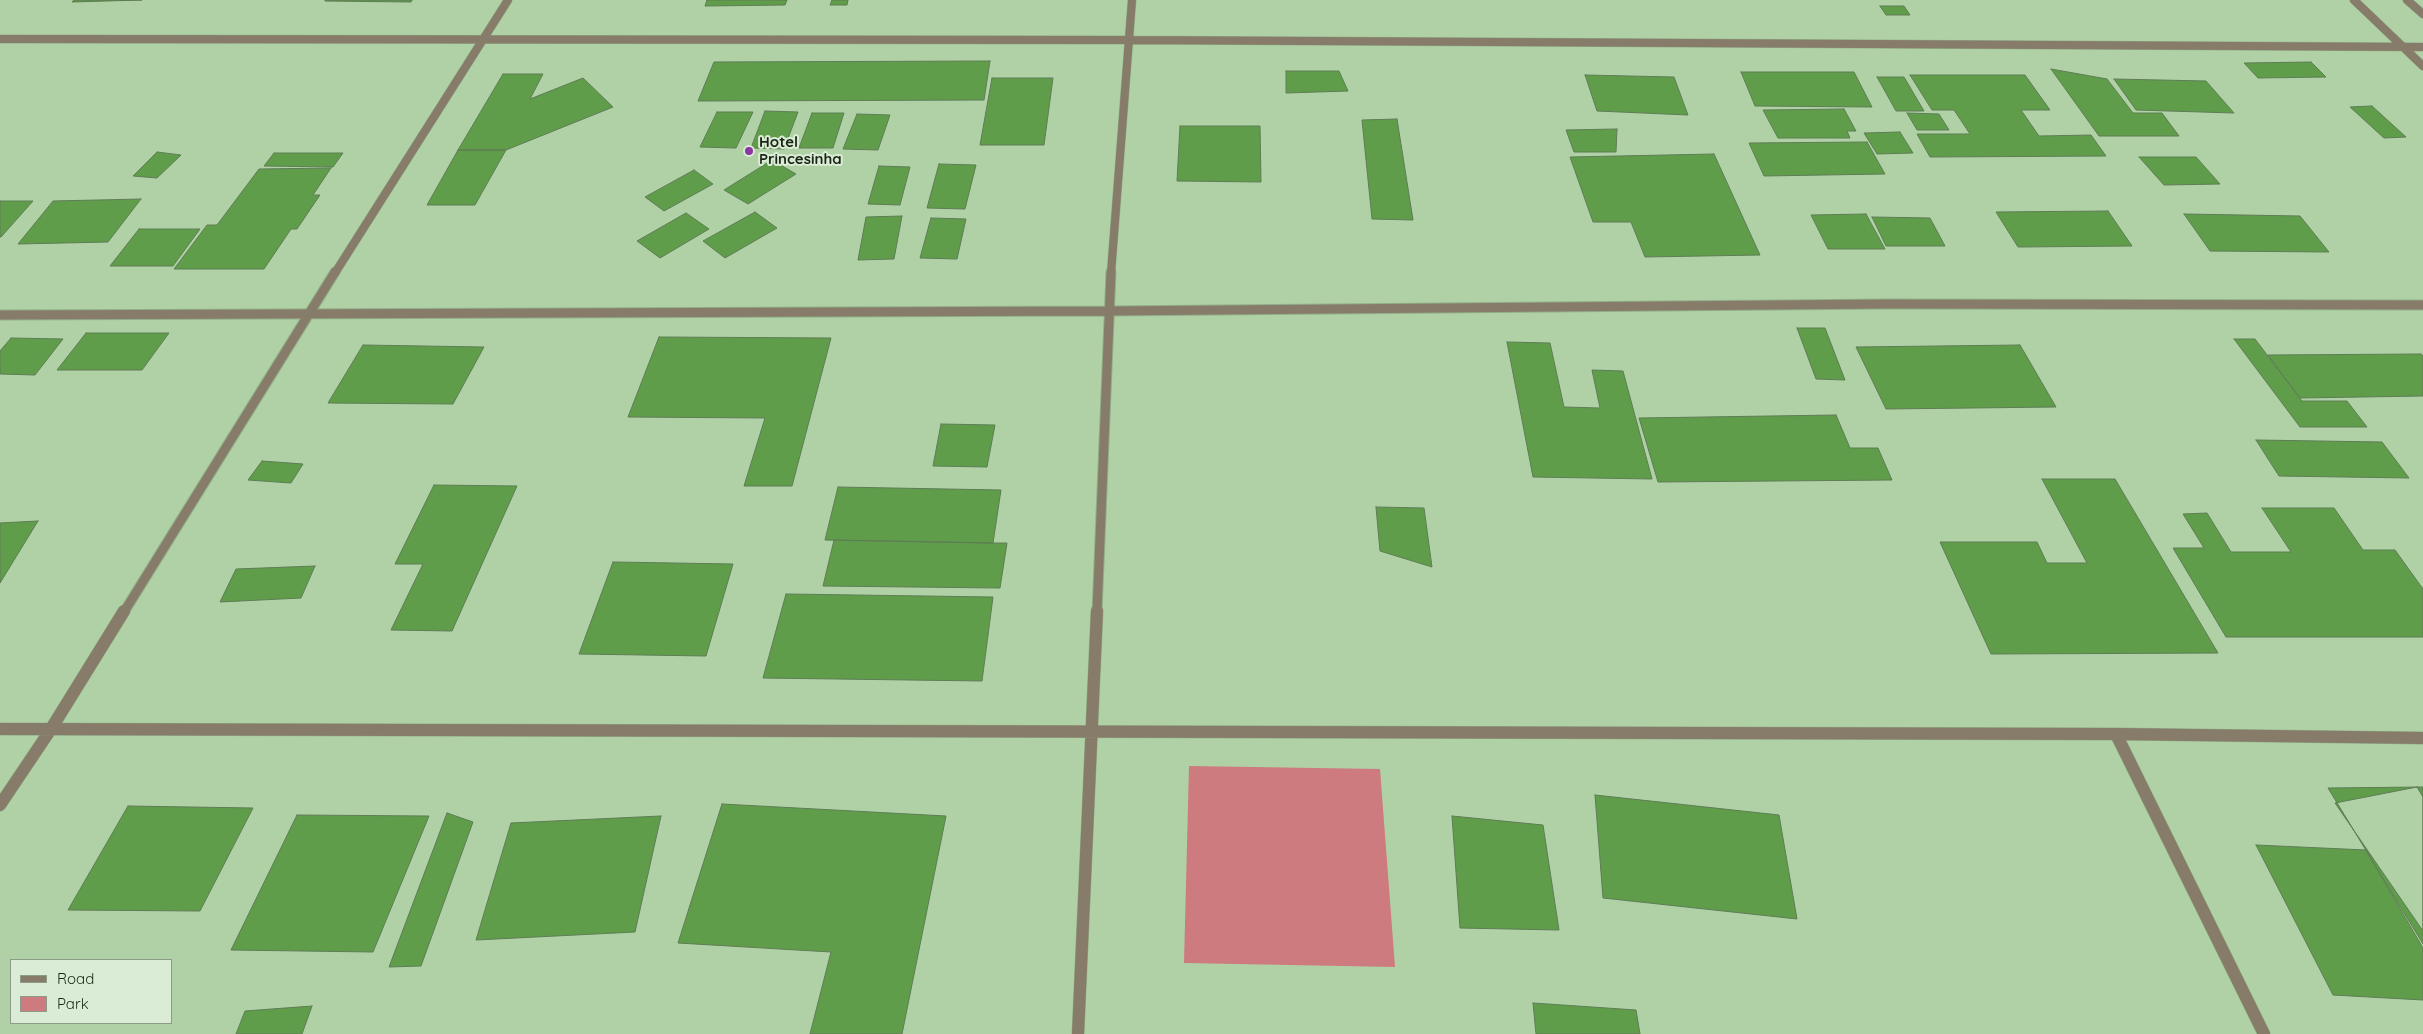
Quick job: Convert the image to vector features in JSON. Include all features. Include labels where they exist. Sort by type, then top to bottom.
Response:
[{"type":"street","points":[[0,805],[51,729],[480,41],[508,0]]},
{"type":"street","points":[[1078,1034],[1093,731],[1108,311],[1132,0]]},
{"type":"street","points":[[2354,0],[2423,66]]},
{"type":"street","points":[[2407,0],[2423,14]]},
{"type":"street","points":[[0,40],[1129,40],[2423,47]]},
{"type":"street","points":[[0,314],[1108,311],[1886,304],[2423,305]]},
{"type":"street","points":[[0,730],[2116,734],[2423,738]]},
{"type":"street","points":[[2116,734],[2264,1034]]},
{"type":"green space","points":[[1189,766],[1380,769],[1395,967],[1184,963]]},
{"type":"building","points":[[74,0],[142,0],[72,2]]},
{"type":"building","points":[[325,0],[412,0],[411,2],[325,1]]},
{"type":"building","points":[[707,0],[787,0],[785,5],[705,6]]},
{"type":"building","points":[[832,0],[848,0],[847,5],[830,5]]},
{"type":"building","points":[[1880,6],[1904,6],[1910,15],[1886,15]]},
{"type":"building","points":[[990,61],[984,100],[698,101],[714,62]]},
{"type":"building","points":[[2311,62],[2326,77],[2258,78],[2244,63]]},
{"type":"building","points":[[2051,69],[2107,79],[2133,113],[2162,113],[2179,136],[2099,136]]},
{"type":"building","points":[[1286,71],[1339,71],[1348,91],[1286,93]]},
{"type":"building","points":[[1741,72],[1854,72],[1872,107],[1755,106]]},
{"type":"building","points":[[503,74],[543,74],[530,99],[583,78],[613,107],[506,150],[458,150]]},
{"type":"building","points":[[1585,75],[1674,77],[1688,115],[1597,111]]},
{"type":"building","points":[[1910,75],[2025,75],[2050,110],[2021,110],[2039,136],[2091,135],[2106,156],[1930,157],[1917,134],[1970,134],[1954,110],[1932,110]]},
{"type":"building","points":[[1877,77],[1904,77],[1924,111],[1896,111]]},
{"type":"building","points":[[992,78],[1053,78],[1044,145],[980,145]]},
{"type":"building","points":[[2114,79],[2206,81],[2234,113],[2136,110]]},
{"type":"building","points":[[2372,106],[2406,137],[2384,138],[2350,107]]},
{"type":"building","points":[[1844,109],[1856,131],[1847,131],[1850,138],[1778,138],[1763,110]]},
{"type":"building","points":[[765,111],[798,112],[784,149],[751,148]]},
{"type":"building","points":[[717,112],[753,112],[736,148],[700,147]]},
{"type":"building","points":[[812,113],[844,113],[833,148],[799,148]]},
{"type":"building","points":[[1907,113],[1939,114],[1949,130],[1917,130]]},
{"type":"building","points":[[857,114],[890,115],[878,150],[843,149]]},
{"type":"building","points":[[1397,119],[1413,220],[1372,219],[1362,120]]},
{"type":"building","points":[[1180,126],[1260,126],[1261,182],[1177,181]]},
{"type":"building","points":[[1617,129],[1616,152],[1574,152],[1566,130]]},
{"type":"building","points":[[1900,132],[1913,153],[1877,154],[1864,133]]},
{"type":"building","points":[[1867,142],[1885,174],[1764,176],[1749,143]]},
{"type":"building","points":[[458,150],[506,150],[475,205],[427,205]]},
{"type":"building","points":[[157,152],[181,155],[157,178],[133,176]]},
{"type":"building","points":[[274,153],[343,153],[333,167],[264,166]]},
{"type":"building","points":[[1714,154],[1760,255],[1645,257],[1631,222],[1593,222],[1570,157]]},
{"type":"building","points":[[2139,157],[2196,157],[2220,184],[2164,185]]},
{"type":"building","points":[[772,160],[796,174],[748,204],[724,190]]},
{"type":"building","points":[[939,164],[976,165],[965,209],[927,208]]},
{"type":"building","points":[[879,166],[910,167],[900,205],[868,204]]},
{"type":"building","points":[[331,168],[313,195],[320,195],[297,229],[291,229],[264,269],[174,269],[207,225],[217,225],[259,169]]},
{"type":"building","points":[[694,170],[713,184],[664,211],[645,197]]},
{"type":"building","points":[[141,199],[108,242],[18,244],[53,201]]},
{"type":"building","points":[[0,201],[33,201],[1,237],[0,237]]},
{"type":"building","points":[[2108,211],[2132,246],[2018,247],[1996,212]]},
{"type":"building","points":[[755,212],[777,228],[725,258],[703,241]]},
{"type":"building","points":[[686,213],[709,229],[660,258],[637,241]]},
{"type":"building","points":[[1866,214],[1885,249],[1828,249],[1811,215]]},
{"type":"building","points":[[2184,214],[2300,216],[2329,252],[2210,251]]},
{"type":"building","points":[[902,216],[894,259],[858,260],[866,217]]},
{"type":"building","points":[[1872,217],[1930,218],[1945,246],[1886,246]]},
{"type":"building","points":[[931,218],[966,219],[957,259],[920,258]]},
{"type":"building","points":[[139,229],[200,229],[173,266],[110,266]]},
{"type":"building","points":[[1797,328],[1825,328],[1845,380],[1816,379]]},
{"type":"building","points":[[86,333],[169,333],[142,370],[57,370]]},
{"type":"building","points":[[659,337],[831,338],[792,486],[744,486],[765,418],[628,417]]},
{"type":"building","points":[[11,338],[63,339],[35,375],[0,374],[0,351]]},
{"type":"building","points":[[2234,339],[2255,339],[2302,401],[2347,401],[2367,427],[2300,427]]},
{"type":"building","points":[[1507,342],[1550,343],[1564,407],[1600,408],[1592,370],[1623,371],[1652,479],[1533,477]]},
{"type":"building","points":[[363,345],[484,347],[453,404],[328,403]]},
{"type":"building","points":[[2020,345],[2056,407],[1886,409],[1856,347]]},
{"type":"building","points":[[2421,354],[2423,356],[2423,396],[2300,398],[2268,355]]},
{"type":"building","points":[[1836,415],[1850,448],[1878,448],[1892,480],[1658,482],[1639,418]]},
{"type":"building","points":[[941,424],[995,425],[987,467],[933,466]]},
{"type":"building","points":[[2256,440],[2382,442],[2409,478],[2279,476]]},
{"type":"building","points":[[262,461],[303,464],[291,483],[248,480]]},
{"type":"building","points":[[2042,479],[2115,479],[2218,653],[1991,654],[1940,542],[2037,542],[2047,563],[2087,563]]},
{"type":"building","points":[[434,485],[517,486],[452,631],[391,630],[423,564],[395,564]]},
{"type":"building","points":[[838,487],[1001,490],[993,543],[825,540]]},
{"type":"building","points":[[1376,507],[1424,508],[1432,567],[1380,551]]},
{"type":"building","points":[[2262,508],[2334,508],[2363,550],[2395,550],[2423,589],[2423,637],[2226,637],[2173,548],[2204,548],[2183,514],[2207,513],[2231,552],[2291,552]]},
{"type":"building","points":[[38,521],[0,583],[0,523]]},
{"type":"building","points":[[834,540],[1007,543],[1000,588],[823,586]]},
{"type":"building","points":[[613,562],[733,564],[706,656],[579,654]]},
{"type":"building","points":[[315,566],[301,598],[220,602],[236,569]]},
{"type":"building","points":[[786,594],[993,597],[982,681],[763,678]]},
{"type":"building","points":[[2417,787],[2423,797],[2423,931],[2335,803]]},
{"type":"building","points":[[2423,787],[2423,944],[2328,788]]},
{"type":"building","points":[[1595,795],[1779,815],[1797,919],[1603,898]]},
{"type":"building","points":[[722,804],[946,816],[902,1034],[810,1034],[831,952],[678,943]]},
{"type":"building","points":[[128,806],[253,808],[200,911],[68,910]]},
{"type":"building","points":[[447,813],[473,822],[421,966],[389,967]]},
{"type":"building","points":[[297,815],[429,816],[373,952],[231,950]]},
{"type":"building","points":[[661,816],[635,932],[476,940],[511,823]]},
{"type":"building","points":[[1452,816],[1543,825],[1559,930],[1460,928]]},
{"type":"building","points":[[2256,845],[2366,850],[2423,948],[2423,1000],[2333,995]]},
{"type":"building","points":[[1533,1003],[1636,1010],[1640,1034],[1536,1034]]},
{"type":"building","points":[[312,1006],[302,1034],[236,1034],[245,1011]]},
{"type":"place","name":"Hotel Princesinha","points":[[749,151]]}]
